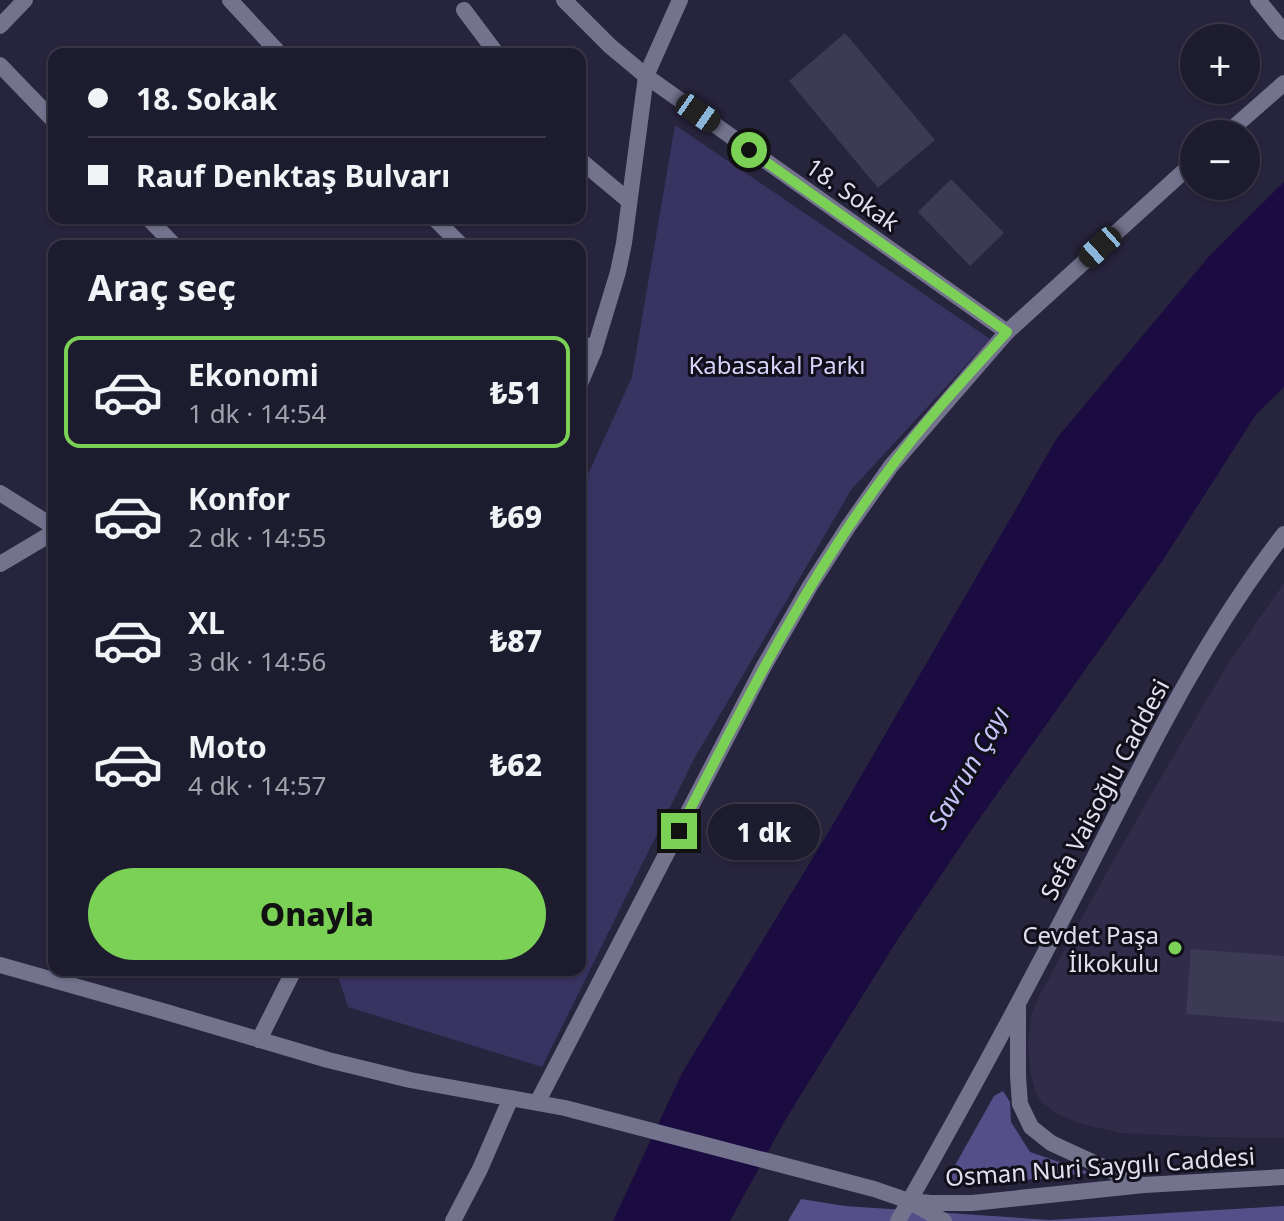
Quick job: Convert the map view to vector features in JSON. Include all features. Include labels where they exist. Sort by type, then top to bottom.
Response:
[{"type":"street","points":[[0,26],[25,0]]},
{"type":"street","points":[[230,0],[274,48]]},
{"type":"street","name":"18. Sokak","points":[[564,0],[610,46],[646,76],[1007,332]]},
{"type":"street","points":[[587,346],[618,272],[646,76],[680,0]]},
{"type":"street","points":[[1258,0],[1284,32]]},
{"type":"street","points":[[464,10],[492,48]]},
{"type":"street","points":[[0,65],[48,115]]},
{"type":"street","points":[[1242,120],[1284,83]]},
{"type":"street","points":[[586,165],[629,201]]},
{"type":"street","points":[[0,965],[341,1064],[537,1103],[764,666],[810,586],[891,466],[1007,332],[1180,175]]},
{"type":"street","points":[[154,224],[169,240]]},
{"type":"street","points":[[440,224],[456,240]]},
{"type":"street","points":[[0,493],[48,526]]},
{"type":"street","points":[[0,564],[48,534]]},
{"type":"street","name":"Sefa Vaisoğlu Caddesi","points":[[898,1221],[1018,1005],[1171,711],[1236,600],[1284,534]]},
{"type":"street","points":[[259,1040],[291,976]]},
{"type":"street","points":[[1018,1005],[1020,1104],[1031,1127],[1051,1143],[1144,1185]]},
{"type":"street","points":[[453,1221],[510,1100]]},
{"type":"street","name":"Osman Nuri Saygılı Caddesi","points":[[537,1103],[874,1189],[909,1201],[972,1203],[1144,1185],[1284,1177]]},
{"type":"street","points":[[909,1201],[944,1221]]},
{"type":"shaded area","name":"Cevdet Paşa İlkokulu","points":[[1284,583],[1284,1138],[1121,1133],[1059,1115],[1041,1102],[1030,1070],[1028,1045],[1031,1017],[1038,998],[1228,664]]},
{"type":"shaded area","points":[[1003,1091],[1010,1102],[1011,1122],[1030,1152],[1091,1173],[957,1185],[949,1176],[994,1096]]},
{"type":"shaded area","points":[[801,1199],[845,1206],[1050,1220],[1284,1206],[1284,1221],[788,1221]]},
{"type":"green space","name":"Kabasakal Parkı","points":[[675,125],[990,339],[851,490],[694,759],[542,1067],[348,1007],[338,976],[586,976],[586,479],[632,377]]},
{"type":"water","name":"Savrun Çayı","points":[[1284,182],[1284,387],[1255,416],[1163,560],[896,942],[787,1117],[730,1221],[613,1221],[682,1073],[828,833],[1057,438],[1211,254]]},
{"type":"building","points":[[845,33],[935,140],[878,188],[789,81]]},
{"type":"building","points":[[951,179],[1004,233],[970,266],[918,212]]},
{"type":"building","points":[[1191,949],[1284,956],[1284,1022],[1186,1014]]},
{"type":"place","name":"Cevdet Paşa İlkokulu","points":[[1175,948]]},
{"type":"route","points":[[679,831],[764,666],[848,527],[891,466],[1007,332],[749,150]]}]
